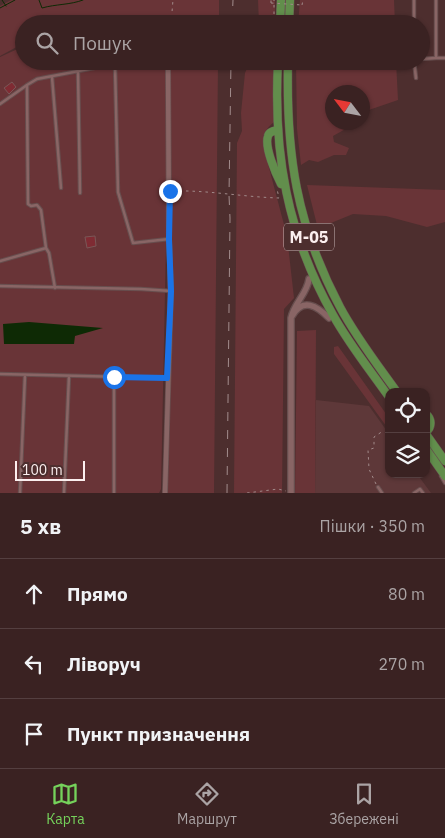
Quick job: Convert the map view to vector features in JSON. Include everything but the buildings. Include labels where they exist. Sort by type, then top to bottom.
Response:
[{"type":"highway","points":[[280,15],[281,0]]},
{"type":"highway","points":[[289,15],[290,0]]},
{"type":"highway","name":"М-05","points":[[278,70],[278,130],[286,192],[301,247],[333,316],[385,391]]},
{"type":"highway","name":"М-05","points":[[288,70],[288,124],[292,166],[301,212],[309,238],[340,307],[394,388]]},
{"type":"highway","points":[[286,192],[275,172],[267,137],[270,132],[278,130],[285,135],[292,166]]},
{"type":"highway","points":[[301,247],[303,262],[309,278],[338,332],[353,347]]},
{"type":"highway","points":[[382,371],[400,388]]},
{"type":"highway","points":[[430,439],[445,461]]},
{"type":"highway","points":[[430,455],[445,476]]},
{"type":"street","points":[[164,493],[171,291],[168,70]]},
{"type":"street","points":[[291,492],[291,318],[293,309],[308,287],[309,278]]},
{"type":"street","points":[[291,318],[295,312],[306,305],[317,306],[330,318]]},
{"type":"lane","points":[[414,0],[414,15]]},
{"type":"lane","points":[[436,0],[436,58]]},
{"type":"lane","points":[[430,58],[445,58]]},
{"type":"lane","points":[[0,104],[37,80],[89,70]]},
{"type":"lane","points":[[115,70],[118,192],[133,242],[169,239]]},
{"type":"lane","points":[[415,70],[416,78]]},
{"type":"lane","points":[[78,72],[80,194]]},
{"type":"lane","points":[[52,77],[61,188]]},
{"type":"lane","points":[[27,85],[28,204],[31,206],[37,205],[41,210],[46,248],[49,253],[56,288]]},
{"type":"lane","points":[[0,261],[46,248]]},
{"type":"lane","points":[[0,286],[171,291]]},
{"type":"lane","points":[[0,374],[167,378]]},
{"type":"lane","points":[[20,493],[25,375]]},
{"type":"lane","points":[[64,493],[69,376]]},
{"type":"lane","points":[[114,377],[114,493]]},
{"type":"lane","points":[[430,456],[445,482]]},
{"type":"lane","points":[[378,487],[382,493]]},
{"type":"lane","points":[[414,493],[420,489],[423,493]]},
{"type":"path","points":[[172,15],[173,0]]},
{"type":"path","points":[[273,0],[271,3],[302,6],[303,0]]},
{"type":"path","points":[[273,0],[274,15]]},
{"type":"path","points":[[170,191],[198,190],[248,197],[279,198],[276,184]]},
{"type":"path","points":[[378,487],[369,469],[368,450],[374,448],[374,436],[383,431]]},
{"type":"path","points":[[247,493],[278,489],[291,492]]},
{"type":"shaded area","points":[[11,0],[219,0],[219,15],[15,15],[15,48],[0,56],[0,6]]},
{"type":"shaded area","points":[[258,0],[275,0],[275,15],[259,15]]},
{"type":"shaded area","points":[[300,0],[394,0],[395,15],[299,15]]},
{"type":"shaded area","points":[[15,50],[15,70],[218,70],[214,493],[165,493],[169,96],[161,489],[159,493],[0,493],[0,57]]},
{"type":"shaded area","points":[[246,70],[274,70],[274,122],[265,132],[263,145],[287,236],[294,298],[284,309],[282,493],[234,493],[237,143],[242,131],[241,113]]},
{"type":"shaded area","points":[[296,70],[396,70],[398,100],[370,110],[370,85],[325,85],[325,130],[344,130],[333,136],[334,142],[349,148],[346,155],[334,155],[318,162],[309,160],[301,165],[297,129]]},
{"type":"shaded area","points":[[307,185],[445,190],[445,222],[427,227],[386,216],[353,214],[326,225],[317,225]]},
{"type":"shaded area","points":[[29,322],[103,328],[75,336],[74,344],[4,344],[3,324]]},
{"type":"shaded area","points":[[316,330],[315,493],[295,493],[297,331]]},
{"type":"shaded area","points":[[338,346],[385,412],[385,424],[334,354],[334,347]]},
{"type":"shaded area","points":[[316,400],[369,406],[385,428],[385,478],[420,478],[431,493],[315,493]]},
{"type":"waterway","points":[[2,0],[6,6]]},
{"type":"waterway","points":[[0,8],[15,0]]},
{"type":"waterway","points":[[39,0],[42,8],[83,0]]},
{"type":"railway","points":[[232,15],[233,0]]},
{"type":"railway","points":[[227,493],[231,70]]},
{"type":"route","points":[[114,377],[167,378],[171,291],[170,191]]}]
